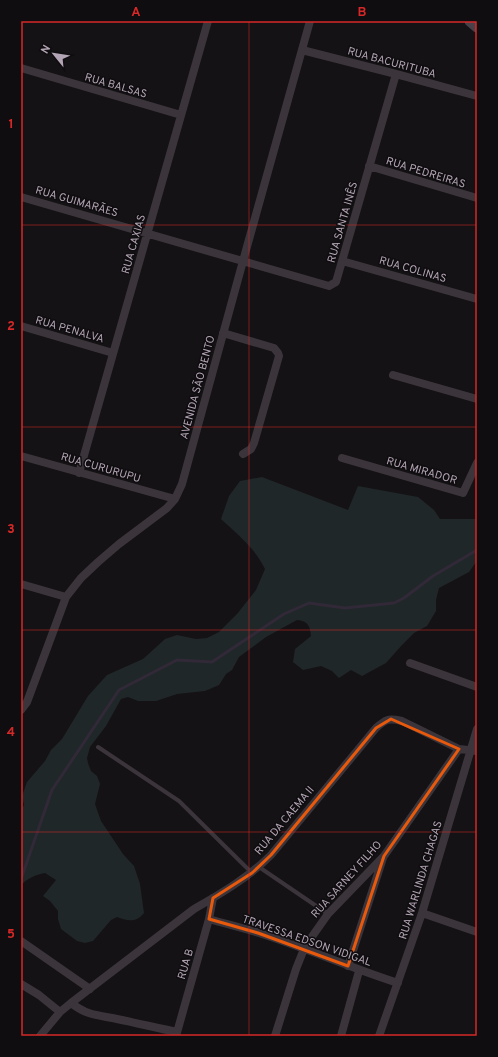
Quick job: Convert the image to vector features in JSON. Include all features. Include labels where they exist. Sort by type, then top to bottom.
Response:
[{"type":"main road","points":[[470,21],[477,26]]},
{"type":"street","name":"RUA CAXIAS","points":[[79,473],[208,21]]},
{"type":"street","name":"AVENIDA SÃO BENTO","points":[[21,710],[27,702],[66,597],[81,578],[98,562],[119,544],[167,508],[175,499],[182,484],[310,21]]},
{"type":"street","name":"RUA BACURITUBA","points":[[302,50],[477,96]]},
{"type":"street","name":"RUA BALSAS","points":[[21,68],[181,115]]},
{"type":"street","name":"RUA SANTA INÊS","points":[[243,261],[329,286],[336,282],[396,74]]},
{"type":"street","name":"RUA PEDREIRAS","points":[[369,166],[477,198]]},
{"type":"street","name":"RUA GUIMARÃES","points":[[21,197],[243,261]]},
{"type":"street","name":"RUA COLINAS","points":[[342,261],[477,299]]},
{"type":"street","name":"RUA PENALVA","points":[[21,326],[113,353]]},
{"type":"street","points":[[223,332],[274,348],[278,353],[254,443],[250,449],[243,454]]},
{"type":"street","points":[[393,375],[477,399]]},
{"type":"street","name":"RUA CURURUPU","points":[[21,456],[175,499]]},
{"type":"street","name":"RUA MIRADOR","points":[[342,458],[463,493],[477,463]]},
{"type":"street","points":[[21,584],[66,597]]},
{"type":"street","points":[[410,663],[477,687]]},
{"type":"street","name":"RUA DA CAEMA II","points":[[40,1036],[60,1012],[71,1003],[188,913],[252,873],[259,867],[272,855],[361,746],[384,721],[392,718],[402,721],[459,749],[474,751]]},
{"type":"street","name":"RUA WARLINDA CHAGAS","points":[[379,1036],[422,913],[474,751],[477,729]]},
{"type":"street","name":"RUA SARNEY FILHO","points":[[275,1036],[296,969],[304,949],[328,914],[384,856],[459,749]]},
{"type":"street","points":[[348,966],[384,856]]},
{"type":"street","name":"RUA B","points":[[177,1034],[209,919],[213,898]]},
{"type":"street","points":[[422,913],[477,932]]},
{"type":"street","name":"TRAVESSA EDSON VIDIGAL","points":[[209,919],[258,933],[304,949],[359,971],[398,983]]},
{"type":"street","points":[[21,941],[90,989]]},
{"type":"street","points":[[341,1036],[359,971]]},
{"type":"street","points":[[21,984],[39,995],[60,1012]]},
{"type":"street","points":[[71,1003],[78,1009],[95,1016],[116,1018],[177,1034]]},
{"type":"lane","points":[[98,747],[179,801],[252,873]]},
{"type":"lane","points":[[259,867],[328,914]]},
{"type":"highlighted area","points":[[391,719],[459,749],[384,856],[348,966],[258,933],[209,919],[213,898],[252,873],[271,855],[376,728]]},
{"type":"shaded area","points":[[262,477],[348,510],[358,486],[418,497],[434,510],[440,519],[477,519],[477,561],[469,572],[439,588],[436,600],[436,611],[427,626],[414,633],[386,663],[362,676],[351,670],[339,678],[332,671],[321,666],[303,670],[293,662],[295,649],[311,636],[308,625],[297,620],[266,637],[239,657],[232,670],[226,674],[219,685],[205,691],[177,694],[156,701],[138,701],[128,697],[121,699],[106,726],[90,747],[87,758],[91,771],[97,776],[100,784],[95,804],[101,821],[123,854],[134,866],[140,884],[144,913],[135,920],[117,917],[111,920],[93,941],[85,943],[77,941],[61,929],[58,919],[58,911],[50,901],[43,896],[56,880],[45,873],[26,880],[21,885],[21,810],[24,805],[22,796],[27,782],[45,761],[51,750],[62,739],[88,696],[107,675],[143,659],[165,639],[177,635],[196,639],[207,638],[219,632],[237,614],[256,590],[265,569],[251,548],[221,519],[229,496],[240,481]]},
{"type":"waterway","points":[[21,879],[52,790],[119,690],[177,660],[212,662],[284,614],[309,603],[345,608],[394,603],[404,598],[433,576],[477,550]]}]
